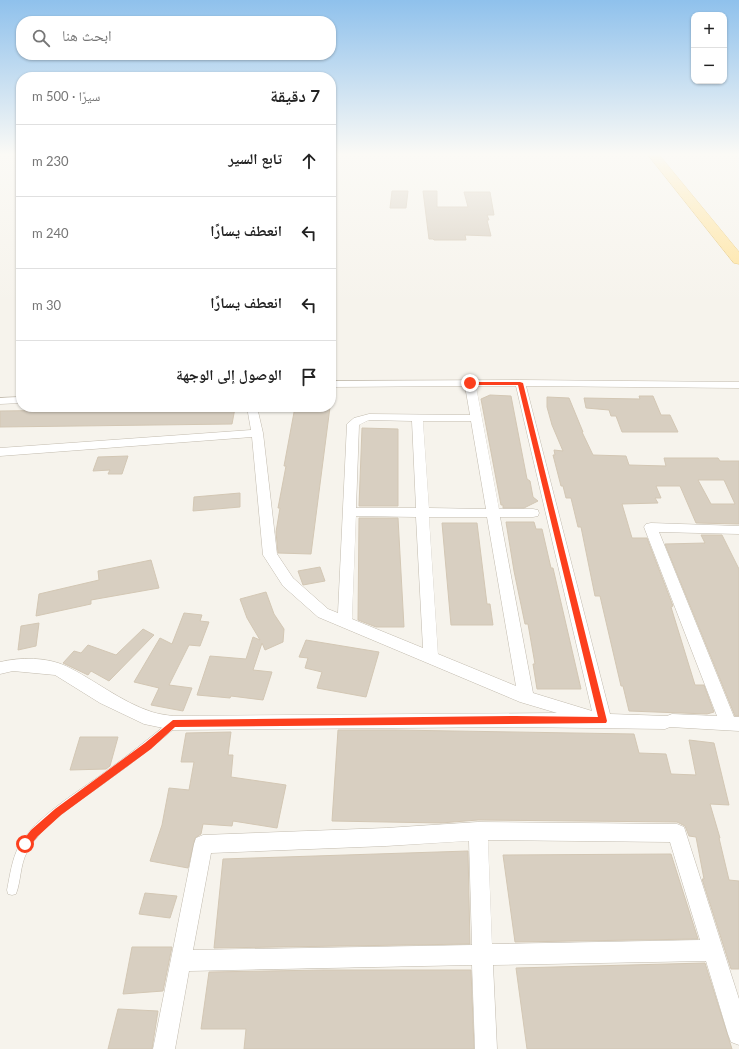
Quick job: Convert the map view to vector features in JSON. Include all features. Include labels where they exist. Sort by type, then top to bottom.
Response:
[{"type":"main road","points":[[694,205],[739,260]]},
{"type":"street","points":[[470,383],[526,697]]},
{"type":"street","points":[[520,383],[603,721]]},
{"type":"street","points":[[336,384],[520,383],[739,385]]},
{"type":"street","points":[[0,401],[16,400]]},
{"type":"street","points":[[253,412],[257,433],[270,555],[288,582],[323,613],[526,697],[603,721]]},
{"type":"street","points":[[345,622],[353,424],[358,420],[369,417],[477,418]]},
{"type":"street","points":[[417,417],[432,658]]},
{"type":"street","points":[[0,452],[257,433]]},
{"type":"street","points":[[350,512],[533,513]]},
{"type":"street","points":[[0,668],[13,666],[49,666],[60,670],[106,698],[150,719],[173,723],[515,720],[734,724],[651,527],[738,532]]},
{"type":"street","points":[[478,831],[486,1049]]},
{"type":"street","points":[[164,1049],[202,844],[386,837],[478,831],[677,833],[739,1034]]},
{"type":"street","points":[[180,961],[483,956],[713,950]]},
{"type":"lane","points":[[12,890],[20,857],[25,844],[34,833],[58,812],[148,746],[173,723]]},
{"type":"building","points":[[390,205],[406,205],[406,208],[390,208]]},
{"type":"building","points":[[425,205],[437,205],[437,207],[468,207],[467,205],[492,205],[494,215],[487,215],[491,236],[465,235],[466,240],[429,239]]},
{"type":"building","points":[[490,395],[511,396],[527,479],[530,481],[533,497],[538,501],[524,508],[503,508],[503,505],[501,505],[481,399]]},
{"type":"building","points":[[639,396],[653,396],[661,415],[670,415],[678,432],[622,432],[616,416],[611,416],[609,410],[586,408],[584,398],[640,399]]},
{"type":"building","points":[[547,397],[569,398],[582,432],[593,455],[626,456],[629,465],[666,466],[664,458],[718,458],[720,461],[739,461],[739,524],[696,523],[680,486],[656,486],[661,498],[655,498],[658,503],[622,504],[632,538],[647,538],[673,606],[671,607],[695,685],[704,685],[714,712],[707,714],[629,711],[623,686],[621,686],[600,596],[595,596],[581,527],[578,527],[571,498],[566,498],[563,486],[561,486],[553,455],[555,455],[554,450],[563,451],[552,425],[547,407]],"holes":[[[698,480],[724,480],[735,504],[711,504]]]},
{"type":"building","points":[[0,411],[234,412],[232,424],[0,427]]},
{"type":"building","points":[[294,412],[329,412],[311,554],[278,553],[276,532],[280,508],[278,508],[286,466],[284,466]]},
{"type":"building","points":[[362,428],[398,429],[398,506],[359,506]]},
{"type":"building","points":[[128,456],[122,474],[108,474],[110,470],[93,471],[98,457]]},
{"type":"building","points":[[240,493],[240,507],[193,511],[194,497]]},
{"type":"building","points":[[359,518],[398,518],[404,627],[376,627],[358,620]]},
{"type":"building","points":[[506,522],[534,522],[536,529],[542,529],[551,568],[553,568],[581,689],[537,689],[533,664],[535,664],[528,624],[525,624]]},
{"type":"building","points":[[442,523],[477,523],[487,604],[490,604],[493,625],[451,625]]},
{"type":"building","points":[[701,535],[722,535],[739,569],[739,716],[735,716],[665,544],[705,543]]},
{"type":"building","points":[[151,560],[159,588],[91,600],[91,604],[36,616],[39,594],[99,580],[98,571]]},
{"type":"building","points":[[320,567],[325,581],[303,585],[298,571]]},
{"type":"building","points":[[266,592],[274,614],[284,629],[283,642],[265,650],[262,643],[253,670],[272,672],[263,700],[231,696],[230,698],[197,695],[210,656],[246,659],[253,637],[260,640],[247,618],[240,599]]},
{"type":"building","points":[[184,613],[202,615],[200,621],[209,622],[200,646],[189,645],[169,685],[192,688],[183,711],[151,705],[159,688],[134,682],[160,638],[172,644]]},
{"type":"building","points":[[39,623],[36,646],[18,650],[21,626]]},
{"type":"building","points":[[143,629],[154,635],[109,681],[91,671],[88,675],[63,663],[74,651],[81,653],[88,645],[116,655]]},
{"type":"building","points":[[306,640],[379,652],[366,697],[317,688],[322,672],[305,668],[308,658],[299,657]]},
{"type":"building","points":[[338,730],[634,734],[639,753],[666,754],[671,774],[696,775],[689,740],[714,743],[729,805],[710,804],[720,838],[729,880],[739,881],[739,969],[731,969],[702,879],[704,879],[696,837],[689,836],[685,826],[677,822],[478,820],[441,823],[332,821]]},
{"type":"building","points":[[231,732],[228,755],[233,755],[231,777],[286,785],[277,828],[233,821],[232,826],[203,824],[201,834],[195,838],[188,868],[150,861],[162,825],[169,788],[189,790],[194,762],[181,762],[186,733]]},
{"type":"building","points":[[80,737],[118,737],[110,766],[106,769],[70,770]]},
{"type":"building","points":[[468,851],[470,944],[214,948],[223,859]]},
{"type":"building","points":[[671,854],[698,939],[515,942],[503,855]]},
{"type":"building","points":[[145,893],[177,896],[170,918],[139,914]]},
{"type":"building","points":[[132,947],[172,947],[163,991],[123,994]]},
{"type":"building","points":[[705,963],[732,1049],[527,1049],[516,968]]},
{"type":"building","points":[[471,970],[474,1049],[244,1049],[246,1029],[201,1029],[209,972]]},
{"type":"building","points":[[118,1009],[158,1011],[152,1049],[108,1049]]},
{"type":"route","points":[[25,844],[34,833],[58,812],[148,746],[173,723],[515,720],[603,721],[520,383],[470,383]]}]
